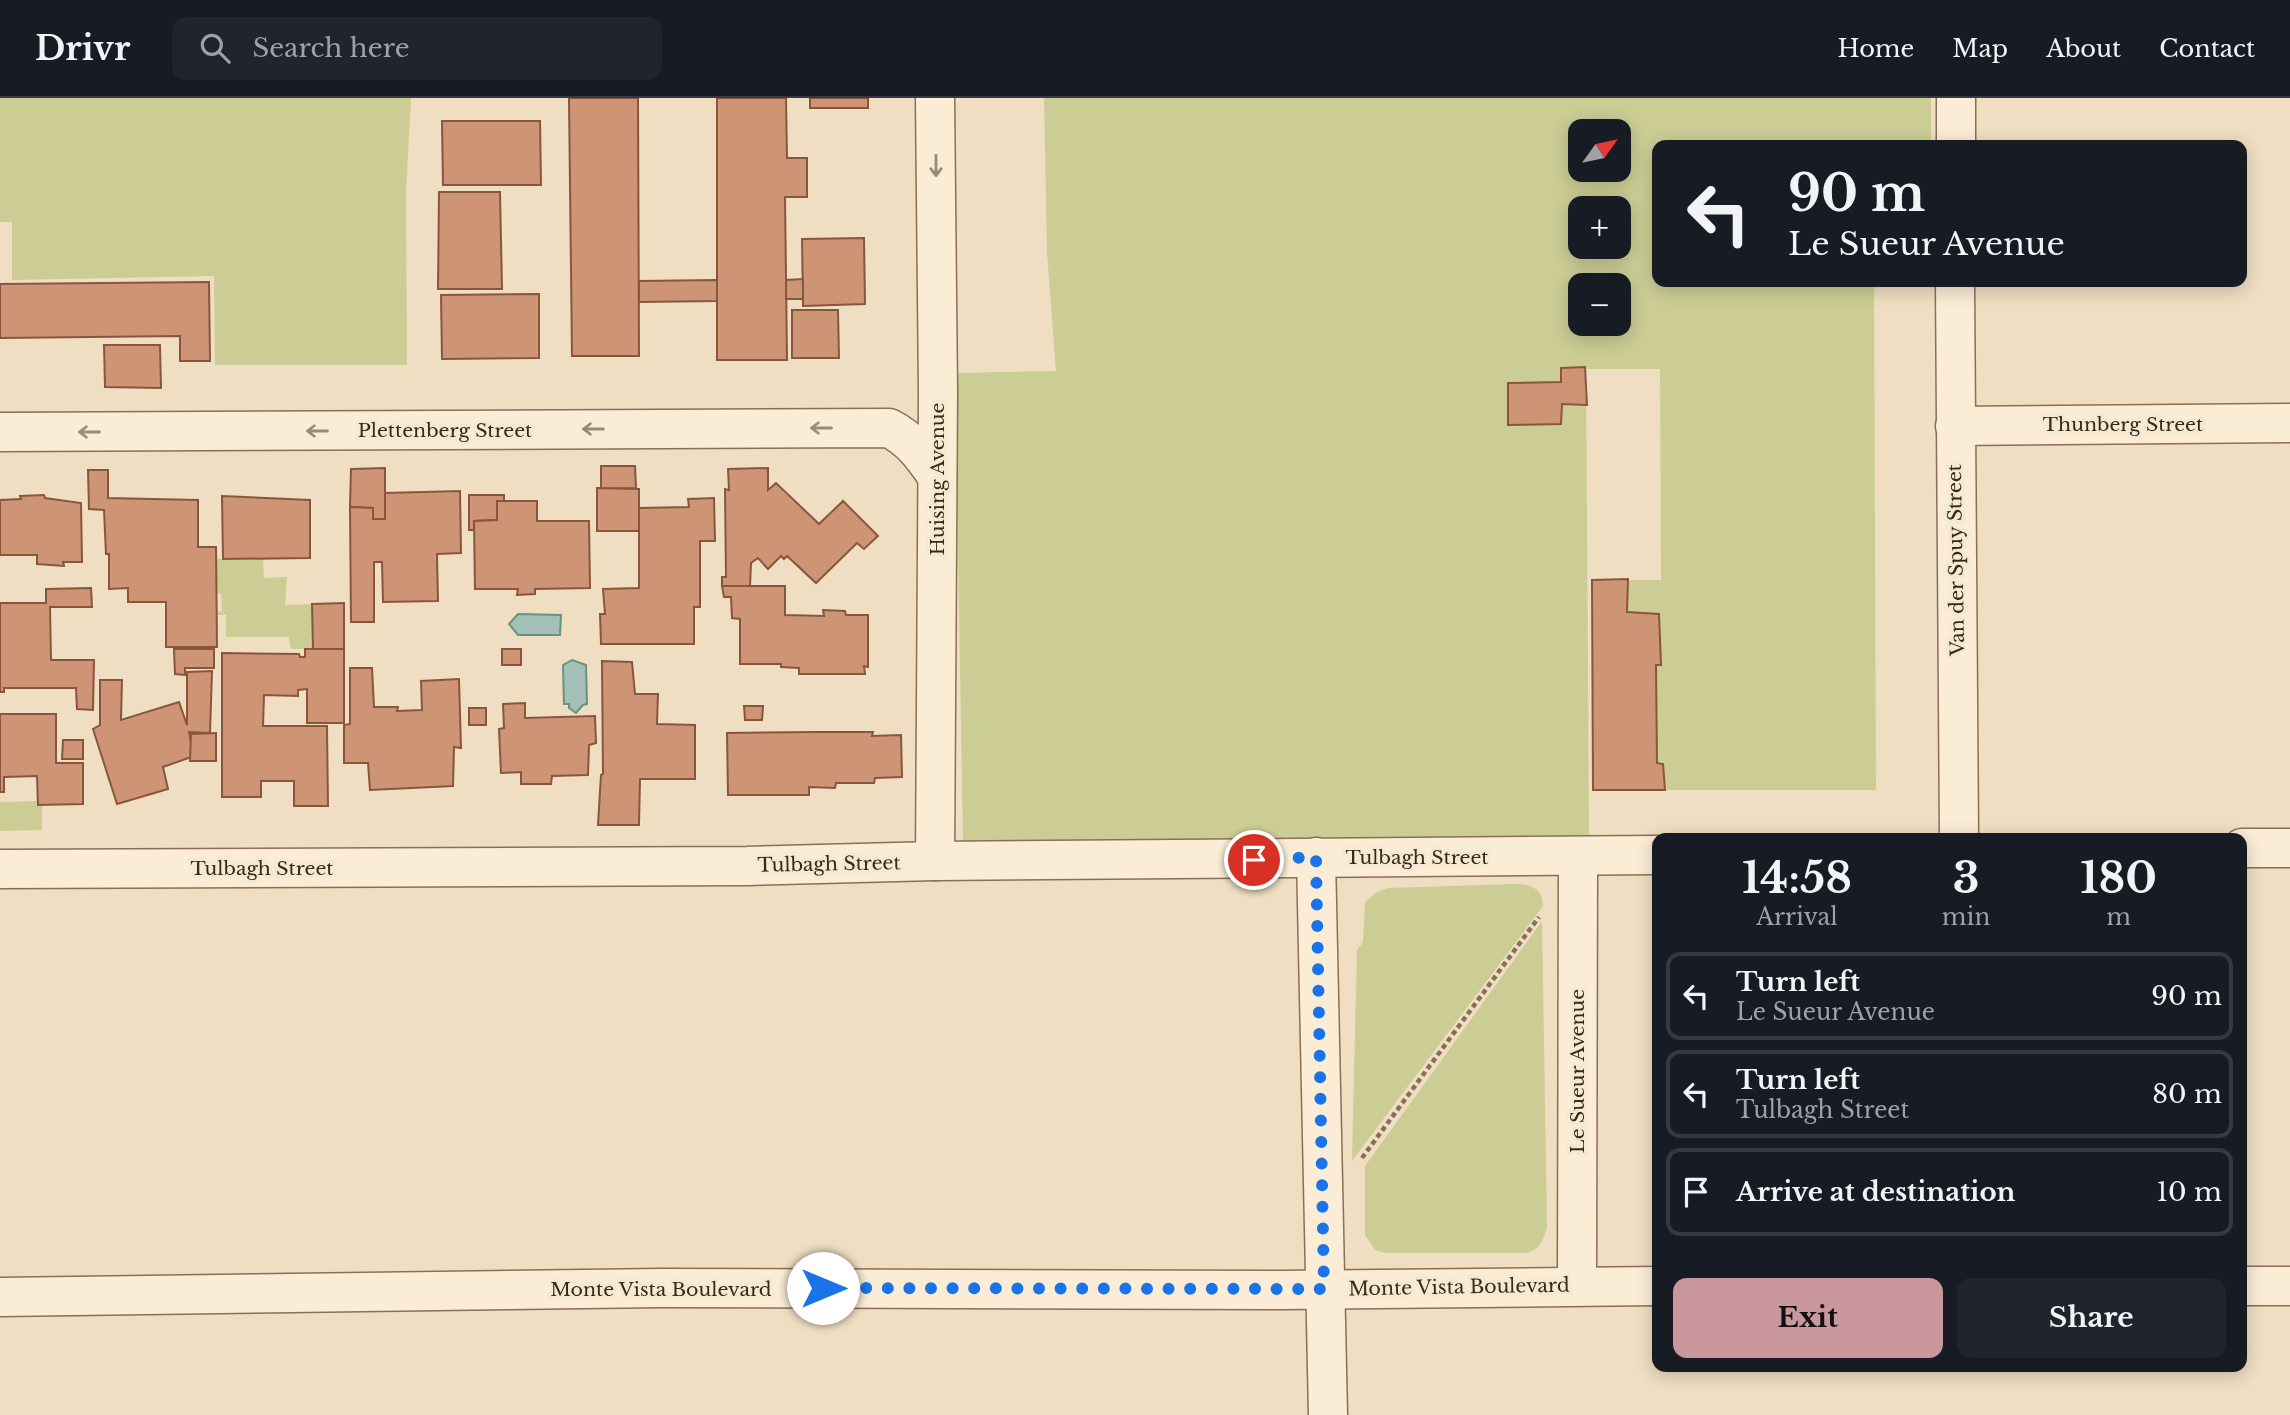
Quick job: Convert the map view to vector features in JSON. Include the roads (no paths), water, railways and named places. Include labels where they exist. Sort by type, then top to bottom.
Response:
[{"type":"street","name":"Huising Avenue","points":[[935,98],[938,392],[935,861]]},
{"type":"street","points":[[1956,98],[1956,140]]},
{"type":"street","name":"Van der Spuy Street","points":[[1955,287],[1959,833]]},
{"type":"street","points":[[889,428],[917,411],[938,392]]},
{"type":"street","name":"Thunberg Street","points":[[1955,426],[2290,423]]},
{"type":"street","points":[[889,428],[913,443],[937,476]]},
{"type":"street","name":"Plettenberg Street","points":[[0,432],[889,428]]},
{"type":"street","points":[[2247,848],[2290,848]]},
{"type":"street","name":"Tulbagh Street","points":[[0,869],[747,866],[935,861],[1652,855]]},
{"type":"street","name":"Le Sueur Avenue","points":[[1577,1285],[1578,856]]},
{"type":"street","points":[[1316,857],[1328,1415]]},
{"type":"street","name":"Monte Vista Boulevard","points":[[0,1297],[661,1288],[1324,1289],[1652,1286]]},
{"type":"street","points":[[2247,1286],[2290,1286]]},
{"type":"water","points":[[518,614],[561,615],[560,635],[518,635],[509,624]]},
{"type":"water","points":[[572,660],[586,665],[587,704],[576,713],[569,708],[569,704],[564,704],[563,665]]}]
